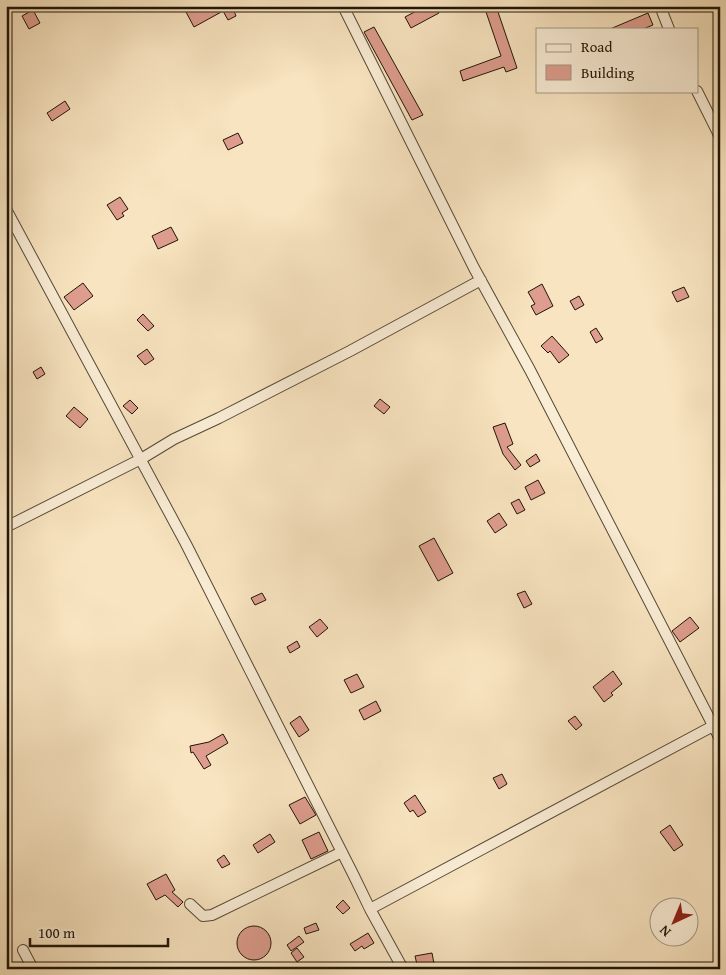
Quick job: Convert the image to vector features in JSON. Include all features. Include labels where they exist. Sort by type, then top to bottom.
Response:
[{"type":"street","points":[[343,6],[481,280],[530,370],[720,739]]},
{"type":"street","points":[[660,6],[670,28]]},
{"type":"street","points":[[698,92],[720,137]]},
{"type":"street","points":[[6,209],[141,459],[370,909],[403,969]]},
{"type":"street","points":[[6,527],[141,459],[174,439],[350,351],[481,280]]},
{"type":"street","points":[[370,909],[713,726]]},
{"type":"street","points":[[190,904],[203,916],[212,915],[342,852]]},
{"type":"street","points":[[23,950],[33,969]]},
{"type":"building","points":[[197,6],[232,6],[236,16],[228,20],[223,11],[194,27],[186,12]]},
{"type":"building","points":[[426,6],[436,6],[439,13],[411,28],[405,17]]},
{"type":"building","points":[[484,6],[496,6],[517,68],[506,72],[504,67],[463,81],[460,71],[501,56]]},
{"type":"building","points":[[33,10],[40,23],[29,29],[22,16]]},
{"type":"building","points":[[648,13],[653,25],[646,28],[612,28]]},
{"type":"building","points":[[374,27],[423,115],[412,120],[364,32]]},
{"type":"building","points":[[65,101],[70,109],[52,121],[47,113]]},
{"type":"building","points":[[238,133],[243,143],[228,150],[223,140]]},
{"type":"building","points":[[120,197],[128,209],[122,213],[124,216],[117,220],[107,205]]},
{"type":"building","points":[[171,227],[178,240],[158,249],[152,236]]},
{"type":"building","points":[[83,283],[93,296],[74,310],[64,297]]},
{"type":"building","points":[[542,284],[553,306],[536,315],[531,306],[535,304],[528,292]]},
{"type":"building","points":[[684,287],[689,297],[677,302],[672,292]]},
{"type":"building","points":[[579,296],[584,305],[575,310],[570,301]]},
{"type":"building","points":[[143,314],[154,326],[148,331],[137,320]]},
{"type":"building","points":[[596,328],[603,339],[596,343],[590,332]]},
{"type":"building","points":[[552,336],[569,355],[559,363],[550,351],[548,353],[541,346]]},
{"type":"building","points":[[147,349],[154,359],[145,365],[137,356]]},
{"type":"building","points":[[41,367],[45,374],[37,379],[33,372]]},
{"type":"building","points":[[380,399],[390,407],[384,414],[374,406]]},
{"type":"building","points":[[130,400],[138,408],[132,414],[123,406]]},
{"type":"building","points":[[74,407],[88,419],[80,428],[66,416]]},
{"type":"building","points":[[505,423],[513,444],[507,447],[521,465],[515,470],[503,454],[493,427]]},
{"type":"building","points":[[536,454],[540,461],[530,467],[526,461]]},
{"type":"building","points":[[538,480],[545,493],[531,500],[525,487]]},
{"type":"building","points":[[519,499],[525,510],[517,514],[511,503]]},
{"type":"building","points":[[499,513],[507,525],[495,533],[487,521]]},
{"type":"building","points":[[434,538],[453,573],[438,581],[419,546]]},
{"type":"building","points":[[525,591],[532,604],[524,608],[517,594]]},
{"type":"building","points":[[262,593],[266,600],[255,605],[251,598]]},
{"type":"building","points":[[690,617],[699,628],[680,642],[672,631]]},
{"type":"building","points":[[320,619],[328,628],[317,637],[309,627]]},
{"type":"building","points":[[297,641],[300,647],[290,653],[287,647]]},
{"type":"building","points":[[613,671],[622,684],[604,702],[593,687]]},
{"type":"building","points":[[357,674],[364,687],[351,693],[344,680]]},
{"type":"building","points":[[376,701],[381,711],[364,720],[359,710]]},
{"type":"building","points":[[300,716],[309,730],[299,737],[290,723]]},
{"type":"building","points":[[575,716],[582,725],[576,730],[568,721]]},
{"type":"building","points":[[223,734],[228,743],[206,756],[211,765],[204,769],[193,752],[191,753],[190,746],[209,742]]},
{"type":"building","points":[[502,774],[507,784],[499,789],[493,778]]},
{"type":"building","points":[[415,795],[426,812],[418,817],[413,810],[410,812],[404,803]]},
{"type":"building","points":[[305,797],[316,815],[300,824],[289,805]]},
{"type":"building","points":[[670,825],[683,845],[674,851],[660,832]]},
{"type":"building","points":[[319,832],[328,851],[311,859],[302,840]]},
{"type":"building","points":[[270,834],[275,842],[258,853],[253,845]]},
{"type":"building","points":[[224,855],[230,864],[222,868],[217,860]]},
{"type":"building","points":[[166,874],[175,890],[172,892],[183,902],[178,907],[165,895],[156,900],[147,884]]},
{"type":"building","points":[[343,900],[350,908],[343,914],[336,907]]},
{"type":"building","points":[[316,923],[319,930],[306,934],[304,928]]},
{"type":"building","points":[[254,926],[266,931],[271,943],[266,955],[254,960],[242,955],[237,943],[242,931]]},
{"type":"building","points":[[368,933],[374,943],[364,949],[362,946],[355,951],[350,944]]},
{"type":"building","points":[[299,936],[304,942],[291,951],[287,945]]},
{"type":"building","points":[[297,948],[304,957],[297,962],[291,953]]},
{"type":"building","points":[[432,953],[435,969],[418,969],[415,956]]}]
